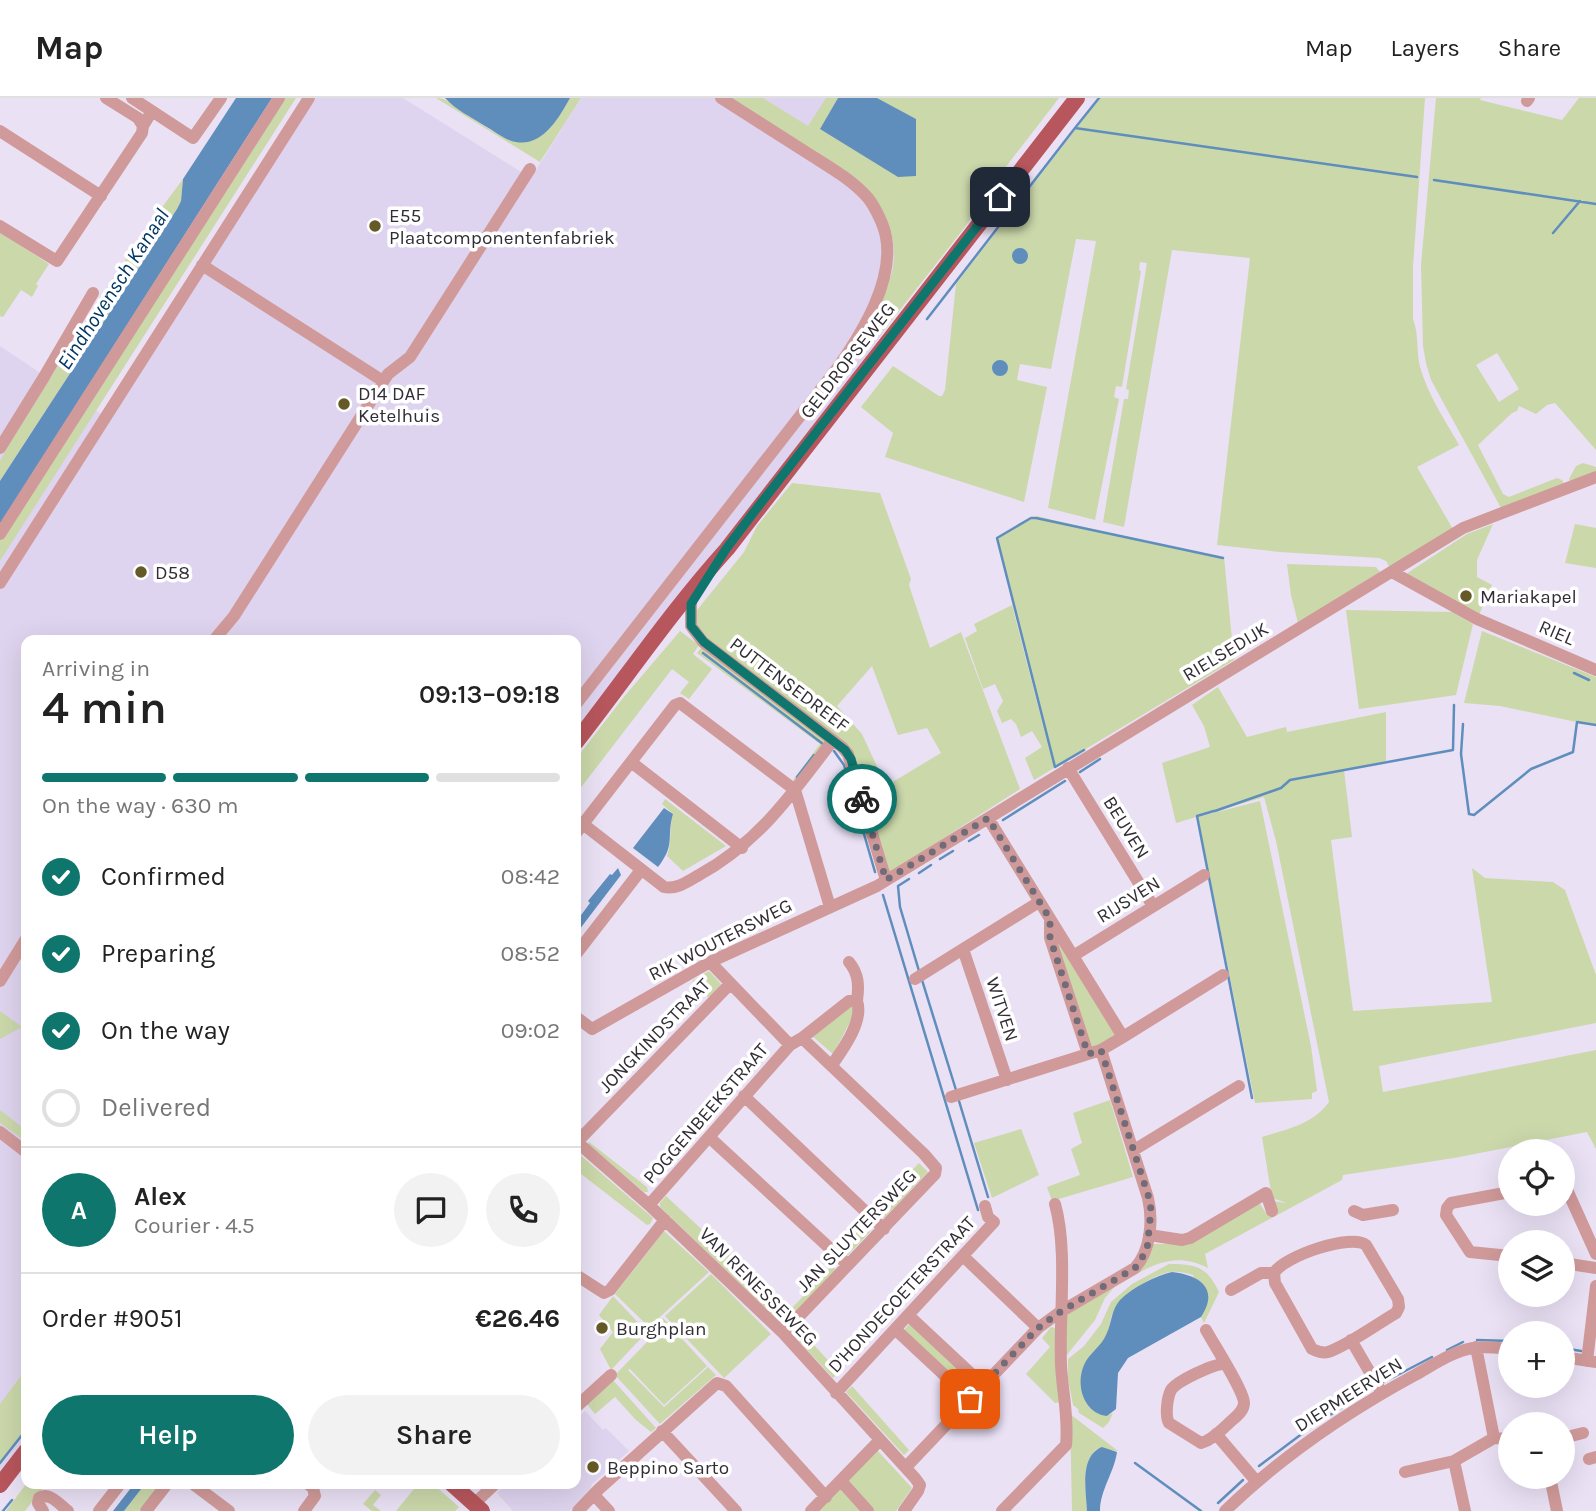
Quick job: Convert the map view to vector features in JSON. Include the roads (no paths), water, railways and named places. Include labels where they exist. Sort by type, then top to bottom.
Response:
[{"type":"main road","name":"GELDROPSEWEG","points":[[581,736],[634,663],[817,440],[1077,98]]},
{"type":"main road","name":"GELDROPSEWEG","points":[[612,696],[632,676],[691,604],[726,549]]},
{"type":"main road","points":[[0,1485],[21,1458]]},
{"type":"main road","points":[[458,1489],[478,1507]]},
{"type":"street","points":[[106,98],[138,118],[143,126]]},
{"type":"street","points":[[132,98],[193,138],[221,98]]},
{"type":"street","points":[[0,534],[279,98]]},
{"type":"street","points":[[0,583],[309,98]]},
{"type":"street","points":[[581,698],[839,366],[862,328],[884,272],[886,234],[869,200],[841,175],[721,98]]},
{"type":"street","points":[[0,226],[57,261],[142,133],[152,111]]},
{"type":"street","points":[[0,131],[101,196]]},
{"type":"street","points":[[218,635],[234,616],[388,374],[410,357],[530,169]]},
{"type":"street","points":[[202,265],[383,382]]},
{"type":"street","points":[[0,448],[93,293]]},
{"type":"street","name":"RIELSEDIJK","points":[[886,880],[1463,528],[1596,477]]},
{"type":"street","name":"RIEL","points":[[1392,572],[1477,619],[1596,670]]},
{"type":"street","name":"PUTTENSEDREEF","points":[[691,604],[691,626],[704,642],[845,750],[851,759],[886,880]]},
{"type":"street","points":[[581,826],[675,705],[680,703],[796,790],[830,906]]},
{"type":"street","points":[[581,830],[664,887],[675,887],[742,848],[773,818],[833,740]]},
{"type":"street","points":[[631,762],[742,848]]},
{"type":"street","name":"BEUVEN","points":[[1068,768],[1153,906]]},
{"type":"street","points":[[988,818],[1123,1037]]},
{"type":"street","points":[[581,948],[641,870]]},
{"type":"street","name":"RIJSVEN","points":[[1073,956],[1204,875]]},
{"type":"street","name":"RIK WOUTERSWEG","points":[[581,1021],[592,1029],[710,962],[886,880]]},
{"type":"street","points":[[915,979],[1038,902]]},
{"type":"street","points":[[904,1511],[920,1485],[905,1467],[1038,1328],[1135,1268],[1147,1250],[1151,1210],[1134,1150],[1050,938],[1050,919]]},
{"type":"street","points":[[0,981],[21,947]]},
{"type":"street","name":"WITVEN","points":[[963,949],[1006,1080]]},
{"type":"street","points":[[710,962],[790,1045],[849,1001],[857,1001]]},
{"type":"street","points":[[832,1065],[858,1018],[859,985],[857,973],[849,962]]},
{"type":"street","points":[[951,1097],[1095,1052],[1223,975]]},
{"type":"street","name":"JONGKINDSTRAAT","points":[[581,1137],[730,984]]},
{"type":"street","name":"JAN SLUYTERSWEG","points":[[783,1333],[935,1174],[936,1168],[802,1038]]},
{"type":"street","name":"POGGENBEEKSTRAAT","points":[[649,1205],[790,1045]]},
{"type":"street","points":[[1134,1150],[1239,1086]]},
{"type":"street","points":[[744,1096],[884,1229]]},
{"type":"street","points":[[0,1132],[21,1148]]},
{"type":"street","points":[[709,1137],[848,1265]]},
{"type":"street","name":"VAN RENESSEWEG","points":[[581,1146],[649,1205],[783,1333],[905,1467]]},
{"type":"street","points":[[1149,1236],[1182,1240],[1190,1238],[1266,1193],[1272,1211]]},
{"type":"street","points":[[1498,1194],[1451,1203],[1446,1215],[1470,1252],[1498,1255]]},
{"type":"street","points":[[1002,1511],[1066,1445],[1060,1312],[1062,1228],[1055,1204]]},
{"type":"street","name":"D'HONDECOETERSTRAAT","points":[[836,1393],[994,1222],[988,1217],[985,1206]]},
{"type":"street","points":[[1575,1208],[1596,1254]]},
{"type":"street","points":[[1361,1240],[1305,1252],[1279,1266],[1275,1273],[1275,1283],[1312,1349],[1319,1353],[1327,1353],[1396,1313],[1399,1307],[1392,1288],[1361,1240],[1358,1213],[1393,1210]]},
{"type":"street","points":[[581,1279],[598,1291],[604,1293],[610,1290],[664,1220]]},
{"type":"street","points":[[963,1256],[1038,1328]]},
{"type":"street","points":[[1575,1265],[1596,1268]]},
{"type":"street","points":[[1231,1290],[1261,1273],[1275,1273]]},
{"type":"street","points":[[1592,1361],[1596,1286]]},
{"type":"street","points":[[908,1315],[983,1385]]},
{"type":"street","points":[[895,1329],[970,1399]]},
{"type":"street","points":[[1206,1329],[1243,1396],[1245,1405],[1241,1412],[1216,1434],[1201,1443],[1169,1423],[1167,1418],[1172,1389],[1212,1366],[1225,1364]]},
{"type":"street","points":[[1351,1340],[1382,1393]]},
{"type":"street","points":[[1476,1348],[1494,1438]]},
{"type":"street","name":"DIEPMEERVEN","points":[[1225,1511],[1256,1481],[1328,1426],[1382,1393],[1443,1360],[1476,1348],[1498,1349]]},
{"type":"street","points":[[581,1402],[611,1374]]},
{"type":"street","points":[[579,1511],[599,1489],[714,1384],[726,1386],[825,1497]]},
{"type":"street","points":[[662,1431],[736,1511]]},
{"type":"street","points":[[1575,1435],[1583,1433]]},
{"type":"street","points":[[1216,1434],[1256,1481]]},
{"type":"street","points":[[1405,1472],[1454,1461],[1498,1438]]},
{"type":"street","points":[[811,1511],[880,1440]]},
{"type":"street","points":[[1454,1461],[1465,1511]]},
{"type":"street","points":[[841,1481],[868,1511]]},
{"type":"street","points":[[99,1511],[116,1489]]},
{"type":"street","points":[[146,1511],[163,1489]]},
{"type":"street","points":[[200,1489],[229,1511]]},
{"type":"street","points":[[304,1511],[315,1496],[312,1489]]},
{"type":"street","points":[[478,1507],[491,1489]]},
{"type":"street","points":[[1552,1489],[1557,1511]]},
{"type":"street","points":[[43,1511],[38,1503],[43,1495],[68,1511]]},
{"type":"street","points":[[595,1496],[609,1511]]},
{"type":"water","points":[[236,98],[272,98],[0,524],[0,481],[177,209],[181,201],[183,179]]},
{"type":"water","points":[[445,98],[570,98],[560,116],[546,132],[530,142],[520,143],[503,137],[459,110]]},
{"type":"water","points":[[838,98],[877,98],[916,119],[916,176],[898,177],[820,129]]},
{"type":"water","points":[[1017,248],[1023,248],[1028,256],[1026,262],[1017,264],[1012,259],[1012,253]]},
{"type":"water","points":[[997,360],[1003,360],[1008,368],[1006,374],[997,376],[992,371],[992,365]]},
{"type":"water","points":[[664,808],[673,814],[669,846],[658,867],[633,848]]},
{"type":"water","points":[[618,868],[621,875],[581,927],[581,915],[590,903],[588,901],[610,874]]},
{"type":"water","points":[[1172,1272],[1191,1276],[1204,1285],[1208,1298],[1201,1317],[1128,1358],[1118,1373],[1116,1409],[1107,1416],[1099,1414],[1087,1404],[1081,1389],[1081,1373],[1086,1361],[1104,1339],[1120,1300],[1144,1283]]},
{"type":"water","points":[[1102,1447],[1117,1452],[1102,1496],[1100,1511],[1087,1511],[1087,1466],[1090,1458]]},
{"type":"water","points":[[130,1489],[141,1489],[124,1511],[113,1511]]},
{"type":"waterway","points":[[1099,98],[1075,128],[1417,177]]},
{"type":"waterway","points":[[927,319],[1075,128]]},
{"type":"waterway","points":[[1434,180],[1596,204]]},
{"type":"waterway","points":[[1553,233],[1580,201]]},
{"type":"waterway","points":[[1084,750],[1055,767],[997,538],[1031,518],[1036,518],[1223,558]]},
{"type":"waterway","points":[[703,653],[823,744]]},
{"type":"waterway","points":[[1574,673],[1589,680]]},
{"type":"waterway","points":[[1215,811],[1281,788],[1290,780],[1453,750],[1454,705]]},
{"type":"waterway","points":[[1463,724],[1461,754],[1469,814],[1474,815],[1531,769],[1573,752],[1577,722],[1596,725]]},
{"type":"waterway","points":[[834,751],[844,765],[875,872]]},
{"type":"waterway","points":[[797,777],[814,755]]},
{"type":"waterway","points":[[1080,772],[1100,759]]},
{"type":"waterway","points":[[1003,820],[1065,781]]},
{"type":"waterway","points":[[1214,811],[1197,816],[1252,1098]]},
{"type":"waterway","points":[[969,841],[979,835]]},
{"type":"waterway","points":[[940,859],[953,851]]},
{"type":"waterway","points":[[919,873],[931,865]]},
{"type":"waterway","points":[[909,879],[898,886],[900,907],[919,971]]},
{"type":"waterway","points":[[883,895],[978,1210]]},
{"type":"waterway","points":[[922,980],[956,1090]]},
{"type":"waterway","points":[[959,1101],[988,1197]]},
{"type":"waterway","points":[[1477,1340],[1498,1341]]},
{"type":"waterway","points":[[1447,1350],[1463,1342]]},
{"type":"waterway","points":[[1575,1350],[1581,1351]]},
{"type":"waterway","points":[[1384,1382],[1432,1357]]},
{"type":"waterway","points":[[1319,1422],[1371,1389]]},
{"type":"waterway","points":[[1259,1466],[1303,1433]]},
{"type":"waterway","points":[[0,1463],[21,1436]]},
{"type":"waterway","points":[[1135,1463],[1201,1511]]},
{"type":"waterway","points":[[1218,1503],[1243,1480]]},
{"type":"waterway","points":[[3,1511],[12,1500]]},
{"type":"place","name":"E55 Plaatcomponentenfabriek","points":[[375,226]]},
{"type":"place","name":"D14 DAF Ketelhuis","points":[[344,404]]},
{"type":"place","name":"D58","points":[[141,572]]},
{"type":"place","name":"Mariakapel","points":[[1466,596]]},
{"type":"place","name":"Burghplan","points":[[602,1328]]},
{"type":"place","name":"Beppino Sarto","points":[[593,1467]]},
{"type":"water label","name":"Eindhovensch Kanaal","points":[[113,289]]}]
